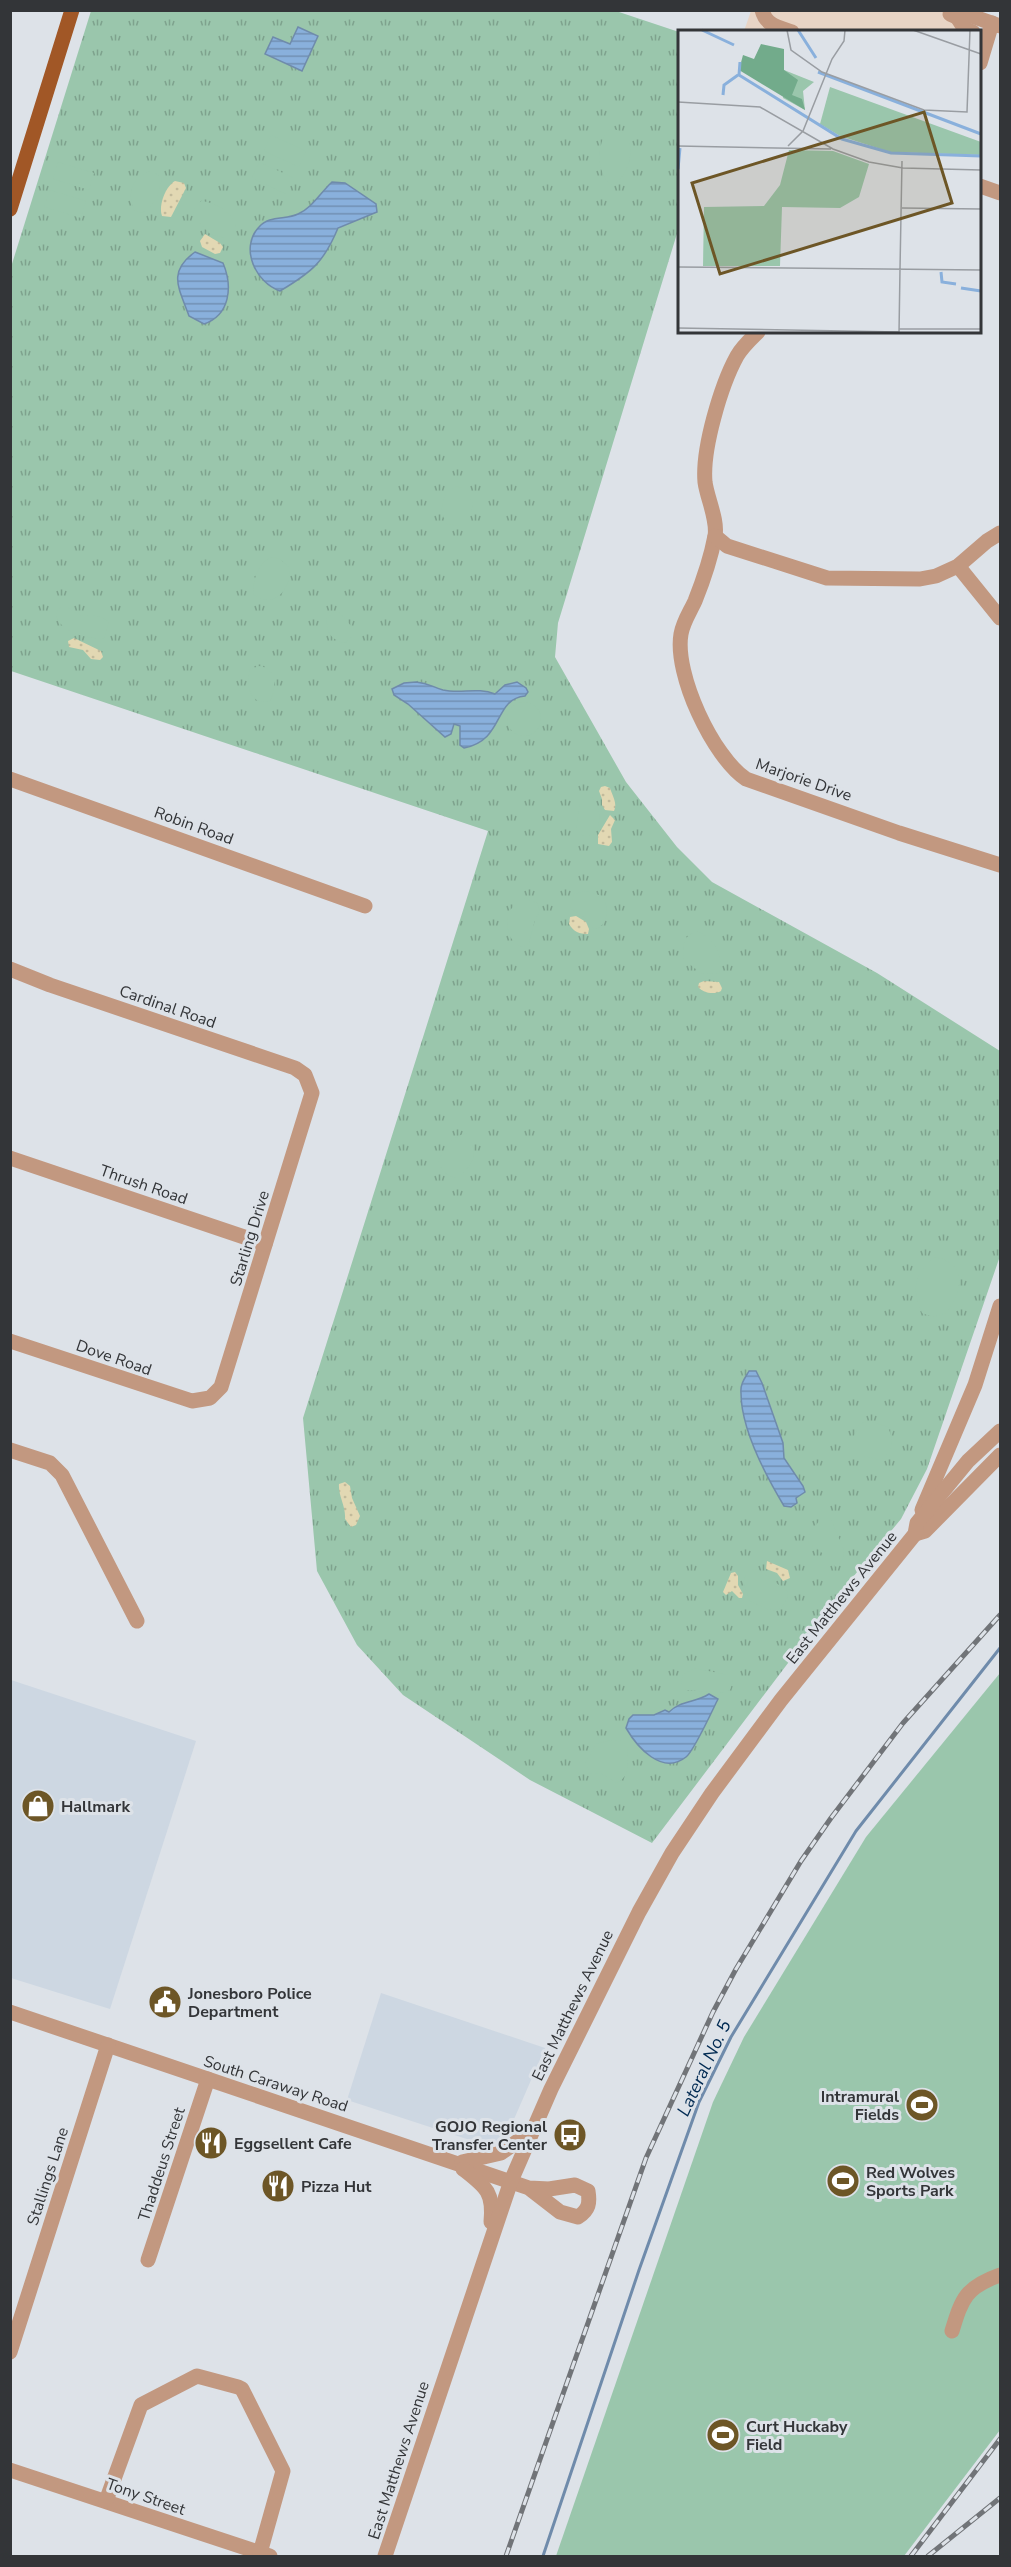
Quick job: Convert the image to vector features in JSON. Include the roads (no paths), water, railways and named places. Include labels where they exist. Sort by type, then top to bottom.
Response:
[{"type":"main road","points":[[10,209],[72,10]]},
{"type":"street","points":[[762,10],[764,18],[769,23],[787,30]]},
{"type":"street","points":[[953,14],[964,28],[968,30]]},
{"type":"street","points":[[953,14],[969,15],[992,32],[981,60]]},
{"type":"street","points":[[981,186],[1000,193]]},
{"type":"street","points":[[756,333],[734,363],[706,448],[706,485],[715,536],[727,546],[827,578],[920,579],[936,576],[958,566],[1000,533]]},
{"type":"street","name":"Marjorie Drive","points":[[715,536],[695,600],[683,625],[680,644],[681,660],[698,708],[718,747],[736,771],[746,779],[899,833],[1000,865]]},
{"type":"street","points":[[958,566],[1000,618]]},
{"type":"street","name":"Robin Road","points":[[10,779],[365,906]]},
{"type":"street","name":"Cardinal Road","points":[[10,969],[50,985],[295,1068],[305,1075],[309,1082]]},
{"type":"street","name":"Starling Drive","points":[[207,1399],[221,1387],[311,1100],[309,1082]]},
{"type":"street","name":"Thrush Road","points":[[10,1158],[265,1244]]},
{"type":"street","points":[[1000,1306],[975,1385],[916,1528],[925,1531],[1000,1455]]},
{"type":"street","name":"Dove Road","points":[[10,1341],[192,1401],[207,1399]]},
{"type":"street","name":"East Matthews Avenue","points":[[385,2556],[511,2181],[534,2125],[639,1912],[672,1852],[712,1793],[781,1700],[968,1461],[1000,1431]]},
{"type":"street","points":[[10,1450],[50,1463],[62,1475],[138,1621]]},
{"type":"street","name":"South Caraway Road","points":[[10,2012],[529,2188]]},
{"type":"street","name":"Stallings Lane","points":[[10,2352],[17,2305],[108,2045]]},
{"type":"street","name":"Thaddeus Street","points":[[148,2260],[208,2079]]},
{"type":"street","points":[[456,2163],[501,2153],[523,2139],[534,2125]]},
{"type":"street","points":[[456,2163],[486,2188],[493,2205],[489,2245]]},
{"type":"street","points":[[952,2331],[963,2298],[978,2284],[1000,2275]]},
{"type":"street","points":[[106,2501],[141,2405],[197,2376],[238,2387],[242,2389],[283,2471],[265,2555]]},
{"type":"street","name":"Tony Street","points":[[10,2470],[265,2555]]},
{"type":"water","points":[[298,27],[318,36],[302,71],[265,54],[273,37],[290,44]]},
{"type":"water","points":[[332,182],[345,183],[376,204],[377,212],[338,228],[328,250],[301,278],[280,291],[271,287],[264,281],[253,264],[250,245],[253,235],[263,223],[293,216],[303,211]]},
{"type":"water","points":[[195,252],[223,263],[228,281],[224,307],[213,320],[204,324],[189,316],[178,281],[181,266]]},
{"type":"water","points":[[416,682],[443,690],[482,691],[495,694],[505,685],[517,682],[528,692],[525,696],[508,704],[486,737],[477,744],[464,748],[460,745],[460,726],[454,724],[451,734],[445,737],[408,704],[394,695],[392,689],[404,683]]},
{"type":"water","points":[[749,1371],[756,1371],[762,1383],[783,1443],[784,1458],[805,1492],[796,1498],[797,1503],[791,1507],[784,1506],[770,1481],[745,1421],[741,1390]]},
{"type":"water","points":[[709,1694],[718,1699],[694,1747],[686,1757],[677,1762],[668,1763],[651,1757],[643,1751],[626,1728],[633,1715],[654,1715],[665,1710],[669,1712],[678,1705]]},
{"type":"waterway","name":"Lateral No. 5","points":[[543,2556],[639,2270],[699,2102],[731,2037],[856,1831],[1000,1648]]},
{"type":"railway","points":[[506,2556],[646,2158],[713,2012],[801,1861],[831,1818],[903,1723],[1000,1615]]},
{"type":"railway","points":[[911,2556],[1000,2439]]},
{"type":"railway","points":[[928,2556],[1000,2498]]},
{"type":"place","name":"Hallmark","points":[[38,1806]]},
{"type":"place","name":"Jonesboro Police Department","points":[[165,2002]]},
{"type":"place","name":"Intramural Fields","points":[[922,2105]]},
{"type":"place","name":"GOJO Regional Transfer Center","points":[[570,2135]]},
{"type":"place","name":"Eggsellent Cafe","points":[[211,2143]]},
{"type":"place","name":"Red Wolves Sports Park","points":[[843,2181]]},
{"type":"place","name":"Pizza Hut","points":[[278,2186]]},
{"type":"place","name":"Curt Huckaby Field","points":[[723,2435]]}]
